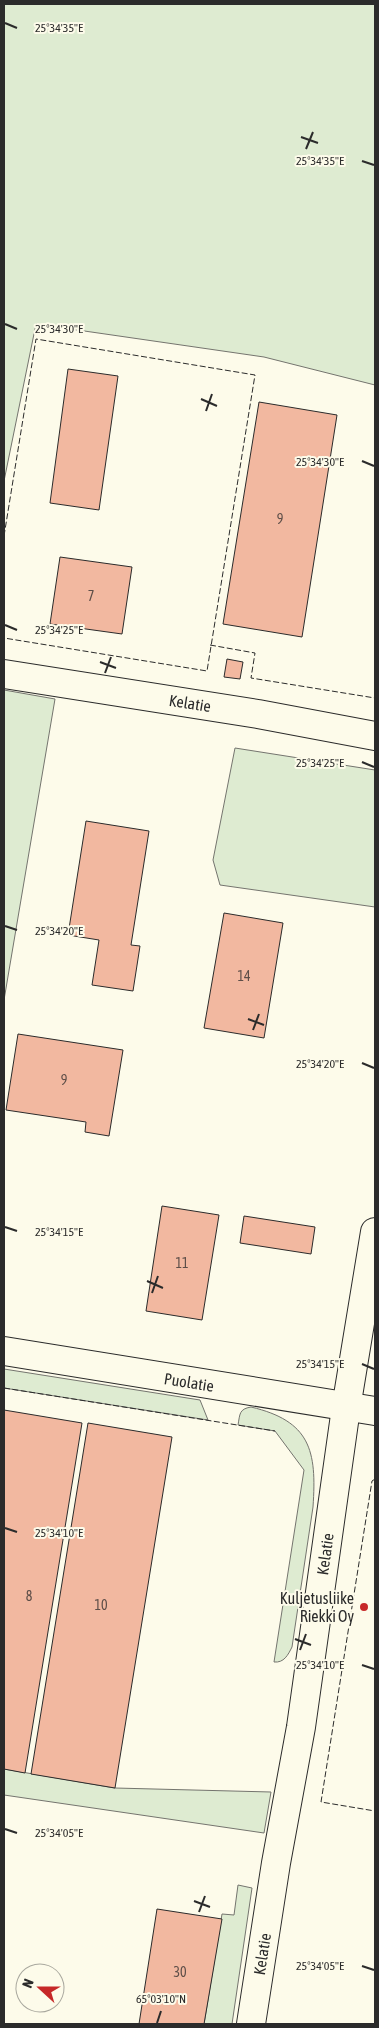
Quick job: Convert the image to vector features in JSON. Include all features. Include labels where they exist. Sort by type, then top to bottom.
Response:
[{"type":"street","name":"Kelatie","points":[[4,674],[258,714],[375,736]]},
{"type":"street","name":"Kelatie","points":[[251,2024],[276,1863],[301,1727],[346,1408],[375,1232]]},
{"type":"street","name":"Puolatie","points":[[4,1351],[375,1412]]},
{"type":"green space","points":[[4,4],[375,4],[375,385],[264,357],[36,324],[4,481]]},
{"type":"green space","points":[[4,690],[55,699],[4,1000]]},
{"type":"green space","points":[[235,748],[375,770],[375,907],[220,885],[213,860]]},
{"type":"green space","points":[[4,1369],[200,1400],[208,1420],[4,1388]]},
{"type":"green space","points":[[251,1407],[271,1413],[298,1430],[306,1441],[311,1454],[313,1469],[313,1507],[292,1647],[285,1658],[277,1662],[274,1662],[304,1470],[275,1431],[238,1425],[242,1411]]},
{"type":"green space","points":[[4,1769],[115,1788],[271,1792],[264,1833],[4,1795]]},
{"type":"green space","points":[[238,1885],[252,1888],[232,2024],[204,2024],[222,1914],[234,1915]]},
{"type":"building","points":[[68,369],[118,376],[99,510],[50,503]]},
{"type":"building","points":[[259,402],[337,415],[302,637],[223,624]]},
{"type":"building","points":[[60,557],[132,567],[122,634],[50,624]]},
{"type":"building","points":[[227,659],[243,662],[240,679],[224,677]]},
{"type":"building","points":[[86,821],[149,831],[131,945],[140,946],[133,991],[92,985],[99,940],[68,935]]},
{"type":"building","points":[[224,913],[283,923],[264,1038],[204,1028]]},
{"type":"building","points":[[18,1034],[123,1050],[109,1136],[85,1132],[86,1122],[6,1110]]},
{"type":"building","points":[[162,1206],[219,1215],[202,1320],[146,1311]]},
{"type":"building","points":[[244,1216],[315,1227],[311,1254],[240,1243]]},
{"type":"building","points":[[4,1410],[82,1423],[25,1773],[4,1769]]},
{"type":"building","points":[[88,1423],[172,1437],[115,1788],[31,1774]]},
{"type":"building","points":[[157,1909],[222,1919],[204,2024],[139,2024]]},
{"type":"fence","points":[[4,536],[36,339],[255,375],[207,671],[4,638]]},
{"type":"fence","points":[[210,645],[255,653],[251,678],[375,698]]},
{"type":"fence","points":[[4,1388],[275,1431]]},
{"type":"fence","points":[[375,1479],[372,1481],[321,1802],[375,1811]]},
{"type":"place","name":"Kuljetusliike Riekki Oy","points":[[364,1607]]}]
